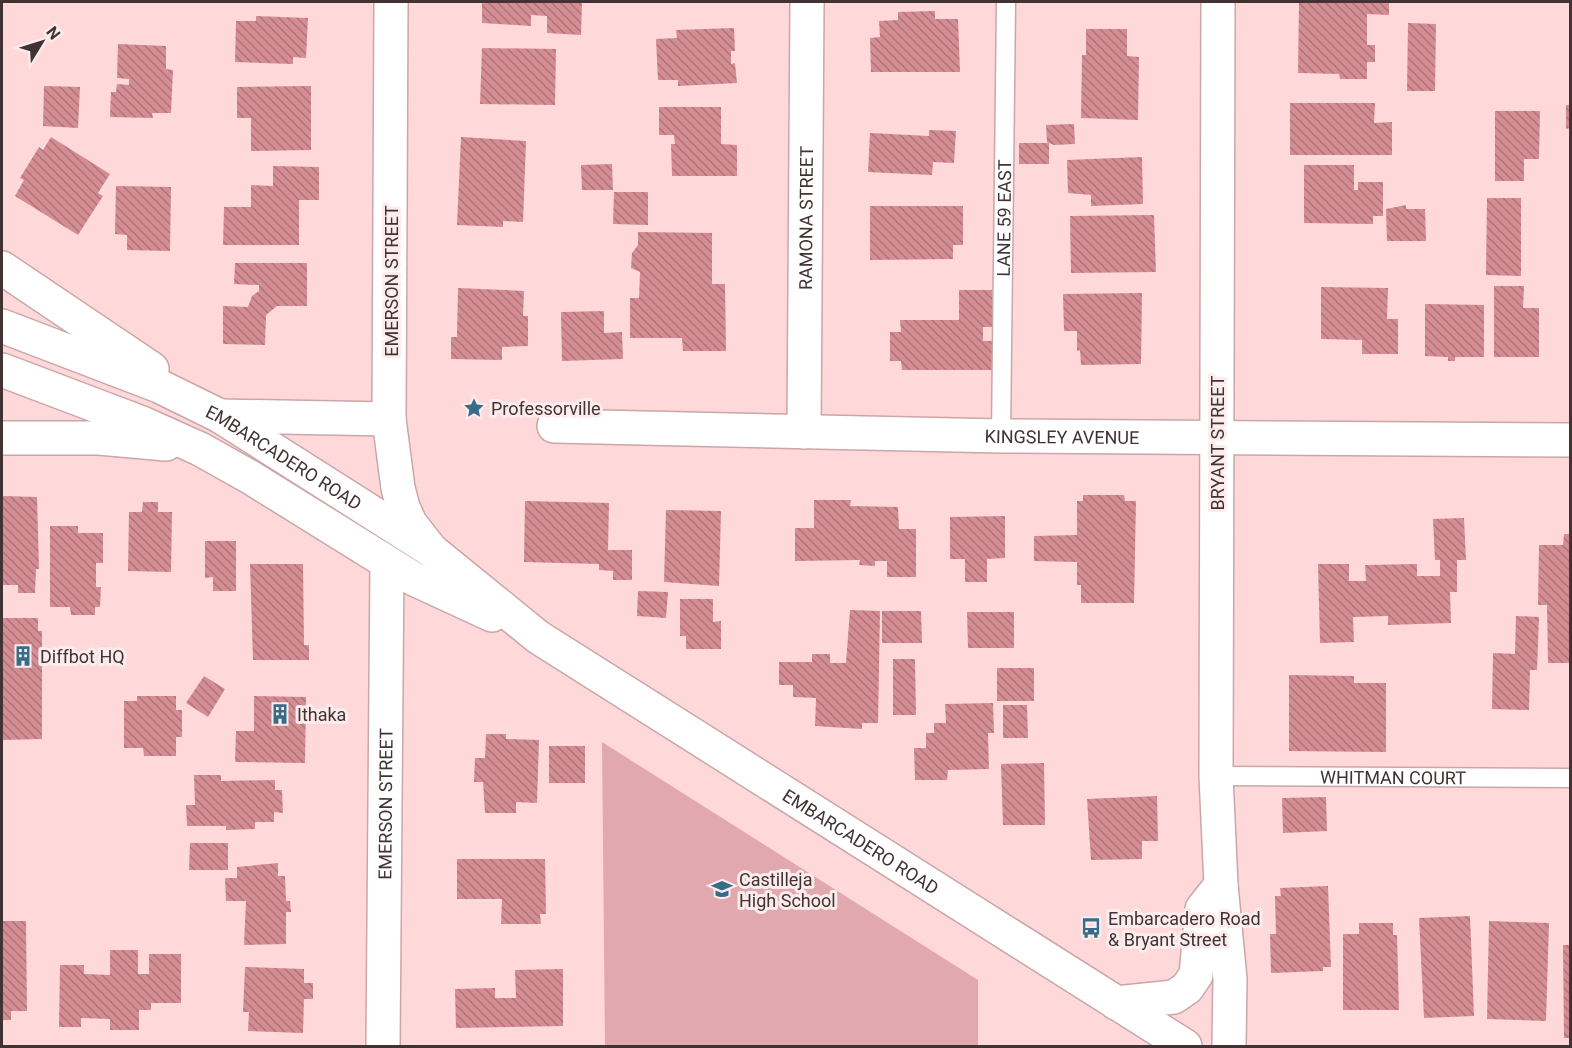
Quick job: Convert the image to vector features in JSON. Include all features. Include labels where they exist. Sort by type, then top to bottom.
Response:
[{"type":"street","name":"EMERSON STREET","points":[[391,2],[389,418],[398,488],[403,507],[410,523],[431,550]]},
{"type":"street","name":"RAMONA STREET","points":[[804,432],[807,2]]},
{"type":"street","name":"BRYANT STREET","points":[[1218,2],[1216,776],[1221,885],[1230,979],[1229,1047]]},
{"type":"street","points":[[2,268],[220,416],[389,418]]},
{"type":"street","name":"EMBARCADERO ROAD","points":[[2,326],[159,386],[220,416],[431,550],[538,637],[1185,1047]]},
{"type":"street","name":"EMBARCADERO ROAD","points":[[2,370],[142,423],[200,449],[250,477],[414,579],[538,637]]},
{"type":"street","name":"KINGSLEY AVENUE","points":[[554,426],[1000,436],[1570,440]]},
{"type":"street","points":[[2,438],[99,438],[200,449]]},
{"type":"street","name":"EMERSON STREET","points":[[383,1047],[387,563]]},
{"type":"street","points":[[1116,1003],[1174,997],[1187,988],[1196,975],[1202,909],[1221,885]]},
{"type":"lane","name":"LANE 59 EAST","points":[[1000,436],[1006,2]]},
{"type":"lane","name":"WHITMAN COURT","points":[[1216,776],[1570,778]]},
{"type":"shaded area","name":"Castilleja High School","points":[[602,742],[978,980],[978,1046],[605,1046]]},
{"type":"building","points":[[482,2],[582,2],[581,35],[547,33],[547,16],[531,15],[531,26],[482,23]]},
{"type":"building","points":[[1299,2],[1389,2],[1389,15],[1367,14],[1367,45],[1375,45],[1375,62],[1367,62],[1367,79],[1340,79],[1339,74],[1298,73]]},
{"type":"building","points":[[935,11],[935,19],[958,19],[960,72],[871,72],[870,38],[880,37],[879,21],[898,20],[898,12]]},
{"type":"building","points":[[256,16],[308,18],[306,58],[293,57],[293,64],[235,62],[236,21],[256,21]]},
{"type":"building","points":[[1408,23],[1436,24],[1435,91],[1407,91]]},
{"type":"building","points":[[734,28],[735,51],[731,51],[731,64],[735,63],[737,83],[678,86],[678,80],[658,80],[656,39],[677,38],[676,30]]},
{"type":"building","points":[[1086,29],[1127,29],[1127,56],[1139,57],[1138,120],[1081,118],[1082,55],[1086,55]]},
{"type":"building","points":[[118,44],[166,46],[166,69],[173,70],[171,113],[152,113],[153,118],[110,117],[111,92],[116,92],[117,84],[129,85],[129,79],[117,78]]},
{"type":"building","points":[[482,48],[556,49],[555,105],[480,104]]},
{"type":"building","points":[[44,86],[80,87],[78,128],[43,126]]},
{"type":"building","points":[[311,86],[311,150],[251,151],[251,118],[237,118],[237,87]]},
{"type":"building","points":[[1290,103],[1375,103],[1374,123],[1392,122],[1392,155],[1290,155]]},
{"type":"building","points":[[1566,105],[1570,105],[1570,128],[1566,129]]},
{"type":"building","points":[[659,107],[721,107],[721,144],[737,145],[737,176],[672,176],[671,144],[675,144],[674,135],[659,135]]},
{"type":"building","points":[[1495,111],[1540,111],[1539,159],[1524,159],[1524,181],[1495,181]]},
{"type":"building","points":[[1074,124],[1075,144],[1054,145],[1047,142],[1046,125]]},
{"type":"building","points":[[929,130],[956,131],[954,163],[933,162],[932,175],[868,172],[870,133],[929,136]]},
{"type":"building","points":[[51,137],[110,174],[98,193],[103,196],[78,235],[15,196],[24,180],[20,178],[39,147],[43,150]]},
{"type":"building","points":[[461,137],[526,141],[523,222],[503,221],[503,227],[457,225]]},
{"type":"building","points":[[1019,143],[1049,143],[1049,164],[1019,164]]},
{"type":"building","points":[[1142,157],[1143,204],[1091,206],[1091,195],[1068,193],[1067,160]]},
{"type":"building","points":[[612,164],[613,190],[582,190],[581,165]]},
{"type":"building","points":[[1304,165],[1354,165],[1354,190],[1358,190],[1358,182],[1383,182],[1383,216],[1373,216],[1373,224],[1304,223]]},
{"type":"building","points":[[273,166],[319,167],[319,200],[299,200],[299,245],[223,245],[224,207],[251,207],[251,185],[273,186]]},
{"type":"building","points":[[116,186],[171,187],[170,251],[127,250],[127,235],[115,234]]},
{"type":"building","points":[[614,192],[648,192],[648,225],[613,224]]},
{"type":"building","points":[[1487,198],[1521,198],[1521,276],[1486,275]]},
{"type":"building","points":[[1406,205],[1406,209],[1425,209],[1426,241],[1387,241],[1386,209]]},
{"type":"building","points":[[870,206],[963,206],[963,245],[953,245],[953,259],[870,260]]},
{"type":"building","points":[[1154,215],[1156,272],[1071,273],[1070,216]]},
{"type":"building","points":[[638,232],[712,233],[712,284],[725,284],[726,351],[683,351],[682,338],[630,338],[630,298],[639,298],[640,272],[631,268],[632,253],[638,245]]},
{"type":"building","points":[[235,263],[307,263],[307,306],[277,306],[266,315],[265,345],[223,344],[223,306],[248,307],[252,296],[259,291],[259,285],[234,284]]},
{"type":"building","points":[[1494,286],[1524,286],[1523,308],[1539,308],[1539,357],[1494,357]]},
{"type":"building","points":[[1321,287],[1388,288],[1387,319],[1398,319],[1398,354],[1362,354],[1362,340],[1321,339]]},
{"type":"building","points":[[458,288],[524,291],[523,316],[528,316],[528,346],[502,347],[502,360],[451,359],[451,337],[457,337]]},
{"type":"building","points":[[959,290],[992,290],[993,327],[983,327],[983,341],[993,341],[994,370],[902,370],[901,361],[890,361],[890,332],[901,332],[900,320],[959,320]]},
{"type":"building","points":[[1142,293],[1141,364],[1081,365],[1080,350],[1077,351],[1077,331],[1064,331],[1063,294]]},
{"type":"building","points":[[1425,304],[1484,305],[1484,357],[1455,357],[1455,361],[1448,361],[1448,357],[1425,356]]},
{"type":"building","points":[[604,311],[604,333],[622,332],[623,359],[562,361],[561,312]]},
{"type":"building","points":[[1083,495],[1124,495],[1125,501],[1136,501],[1134,603],[1081,603],[1081,585],[1077,585],[1077,562],[1034,561],[1034,536],[1077,535],[1077,501],[1083,501]]},
{"type":"building","points":[[2,496],[37,497],[39,569],[36,569],[35,593],[18,593],[18,585],[2,585]]},
{"type":"building","points":[[814,500],[851,500],[850,506],[898,507],[899,529],[916,529],[916,577],[887,577],[887,561],[875,561],[875,566],[859,565],[860,560],[795,561],[795,528],[814,528]]},
{"type":"building","points":[[525,501],[609,503],[608,550],[632,550],[632,580],[613,580],[613,571],[599,570],[599,564],[524,562]]},
{"type":"building","points":[[143,502],[158,502],[158,512],[172,512],[171,572],[128,571],[129,512],[142,512]]},
{"type":"building","points":[[666,510],[721,511],[719,586],[664,582]]},
{"type":"building","points":[[1005,516],[1005,558],[987,559],[987,582],[965,582],[965,559],[950,559],[950,517]]},
{"type":"building","points":[[1464,518],[1466,560],[1457,560],[1457,592],[1450,592],[1451,623],[1388,625],[1388,616],[1353,617],[1354,642],[1320,643],[1318,564],[1349,564],[1349,581],[1366,581],[1365,565],[1417,564],[1417,576],[1440,576],[1440,560],[1435,560],[1433,519]]},
{"type":"building","points":[[50,526],[78,526],[78,533],[103,533],[103,563],[96,563],[96,587],[101,587],[100,607],[95,607],[95,615],[71,615],[70,607],[50,607]]},
{"type":"building","points":[[1564,534],[1570,534],[1570,663],[1548,663],[1547,605],[1538,605],[1539,545],[1563,545]]},
{"type":"building","points":[[205,541],[236,541],[236,591],[213,591],[213,577],[205,578]]},
{"type":"building","points":[[250,564],[303,564],[304,645],[309,645],[309,660],[253,660]]},
{"type":"building","points":[[638,591],[668,592],[666,618],[637,616]]},
{"type":"building","points":[[680,599],[713,599],[713,622],[721,621],[721,649],[686,649],[686,636],[680,636]]},
{"type":"building","points":[[850,610],[880,611],[878,723],[862,723],[862,729],[815,726],[816,698],[793,697],[793,685],[779,685],[779,662],[812,662],[812,654],[830,654],[830,663],[846,663]]},
{"type":"building","points":[[882,611],[921,611],[922,643],[882,643]]},
{"type":"building","points":[[967,612],[1014,612],[1014,648],[968,648]]},
{"type":"building","points":[[1516,616],[1539,617],[1537,670],[1530,670],[1529,710],[1492,709],[1493,653],[1515,654]]},
{"type":"building","name":"Diffbot HQ","points":[[3,618],[38,618],[38,631],[42,631],[42,739],[2,740]]},
{"type":"building","points":[[893,659],[915,659],[916,715],[893,715]]},
{"type":"building","points":[[997,668],[1034,668],[1034,701],[997,701]]},
{"type":"building","points":[[1289,675],[1354,676],[1354,683],[1386,683],[1386,752],[1289,751]]},
{"type":"building","points":[[204,676],[225,689],[208,717],[186,703]]},
{"type":"building","points":[[137,696],[176,696],[176,710],[182,710],[182,737],[176,737],[176,756],[144,756],[143,748],[124,748],[124,701],[137,701]]},
{"type":"building","name":"Ithaka","points":[[254,696],[306,697],[305,763],[235,762],[236,731],[254,731]]},
{"type":"building","points":[[993,703],[994,733],[988,733],[989,769],[948,770],[947,780],[915,780],[914,748],[926,748],[926,733],[934,733],[934,723],[946,723],[945,704]]},
{"type":"building","points":[[1003,705],[1027,705],[1028,738],[1003,738]]},
{"type":"building","points":[[486,734],[506,734],[506,739],[539,740],[537,803],[516,802],[516,813],[485,813],[483,782],[474,782],[475,758],[485,758]]},
{"type":"building","points":[[549,746],[585,746],[585,783],[549,783]]},
{"type":"building","points":[[1044,763],[1045,825],[1003,825],[1001,764]]},
{"type":"building","points":[[194,775],[221,775],[221,781],[275,780],[275,790],[282,790],[283,813],[274,812],[274,822],[255,822],[255,829],[226,830],[226,826],[187,826],[186,805],[195,805]]},
{"type":"building","points":[[1157,796],[1158,841],[1142,841],[1142,859],[1091,860],[1087,799]]},
{"type":"building","points":[[1326,797],[1327,831],[1283,833],[1282,798]]},
{"type":"building","points":[[190,843],[228,843],[228,870],[189,870]]},
{"type":"building","points":[[457,859],[545,859],[546,914],[540,914],[541,924],[501,924],[502,899],[457,899]]},
{"type":"building","points":[[278,863],[278,876],[285,876],[286,901],[290,901],[291,912],[286,912],[286,944],[244,945],[246,901],[226,901],[225,878],[237,878],[237,867]]},
{"type":"building","points":[[1328,886],[1331,967],[1323,967],[1323,971],[1271,973],[1270,934],[1276,934],[1275,896],[1281,896],[1280,888]]},
{"type":"building","points":[[1470,916],[1474,1016],[1424,1018],[1419,918]]},
{"type":"building","points":[[2,921],[26,921],[27,1011],[11,1011],[11,1020],[2,1020]]},
{"type":"building","points":[[1489,921],[1549,923],[1546,1021],[1487,1019]]},
{"type":"building","points":[[1359,923],[1393,923],[1393,935],[1397,935],[1399,1010],[1343,1010],[1343,934],[1359,934]]},
{"type":"building","points":[[1563,945],[1570,945],[1570,1038],[1564,1038]]},
{"type":"building","points":[[110,950],[138,950],[138,974],[149,974],[149,954],[181,954],[181,1003],[151,1003],[151,1010],[139,1010],[139,1030],[110,1030],[110,1019],[81,1018],[81,1027],[59,1027],[60,965],[84,965],[84,974],[110,975]]},
{"type":"building","points":[[245,967],[304,969],[304,983],[313,983],[313,999],[304,999],[303,1033],[248,1031],[249,1012],[243,1012]]},
{"type":"building","points":[[563,969],[563,1026],[456,1028],[455,989],[495,988],[495,998],[516,998],[515,970]]},
{"type":"place","name":"Professorville","points":[[474,408]]},
{"type":"place","name":"Diffbot HQ","points":[[23,656]]},
{"type":"place","name":"Ithaka","points":[[280,714]]},
{"type":"place","name":"Castilleja High School","points":[[722,889]]},
{"type":"place","name":"Embarcadero Road & Bryant Street","points":[[1091,928]]}]
